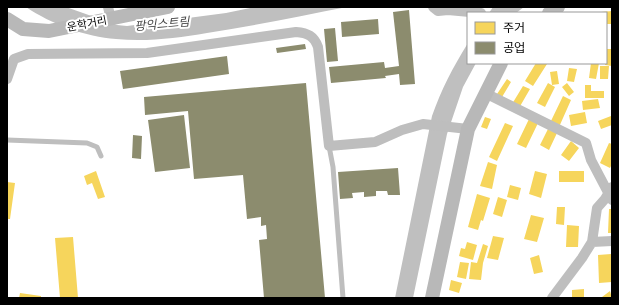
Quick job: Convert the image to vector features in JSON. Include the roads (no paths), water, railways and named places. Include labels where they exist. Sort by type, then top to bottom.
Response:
[{"type":"street","name":"운학거리","points":[[7,19],[23,30],[50,31],[108,15],[168,7]]},
{"type":"street","points":[[433,7],[438,11],[448,10],[470,12]]},
{"type":"street","points":[[7,79],[14,59],[28,54],[147,53],[296,32],[306,33],[315,39],[318,47],[329,146],[375,142],[402,130],[423,124],[454,126],[468,129]]},
{"type":"street","points":[[432,298],[468,129],[500,64]]},
{"type":"street","points":[[485,93],[586,143],[591,160],[611,194],[597,208],[592,242],[552,298]]},
{"type":"street","points":[[592,242],[612,241]]},
{"type":"lane","points":[[7,140],[87,143],[97,147],[100,156]]},
{"type":"lane","points":[[329,146],[333,167],[343,298]]},
{"type":"water","name":"팡익스트림","points":[[26,7],[66,7],[117,25],[127,26],[226,13],[255,7],[347,7],[260,24],[173,38],[128,40],[93,36],[69,29],[46,19]]},
{"type":"water","points":[[493,7],[524,7],[517,12],[490,12]]},
{"type":"water","points":[[467,45],[467,64],[475,64],[463,87],[447,134],[413,298],[395,298],[432,116],[439,97]]}]
